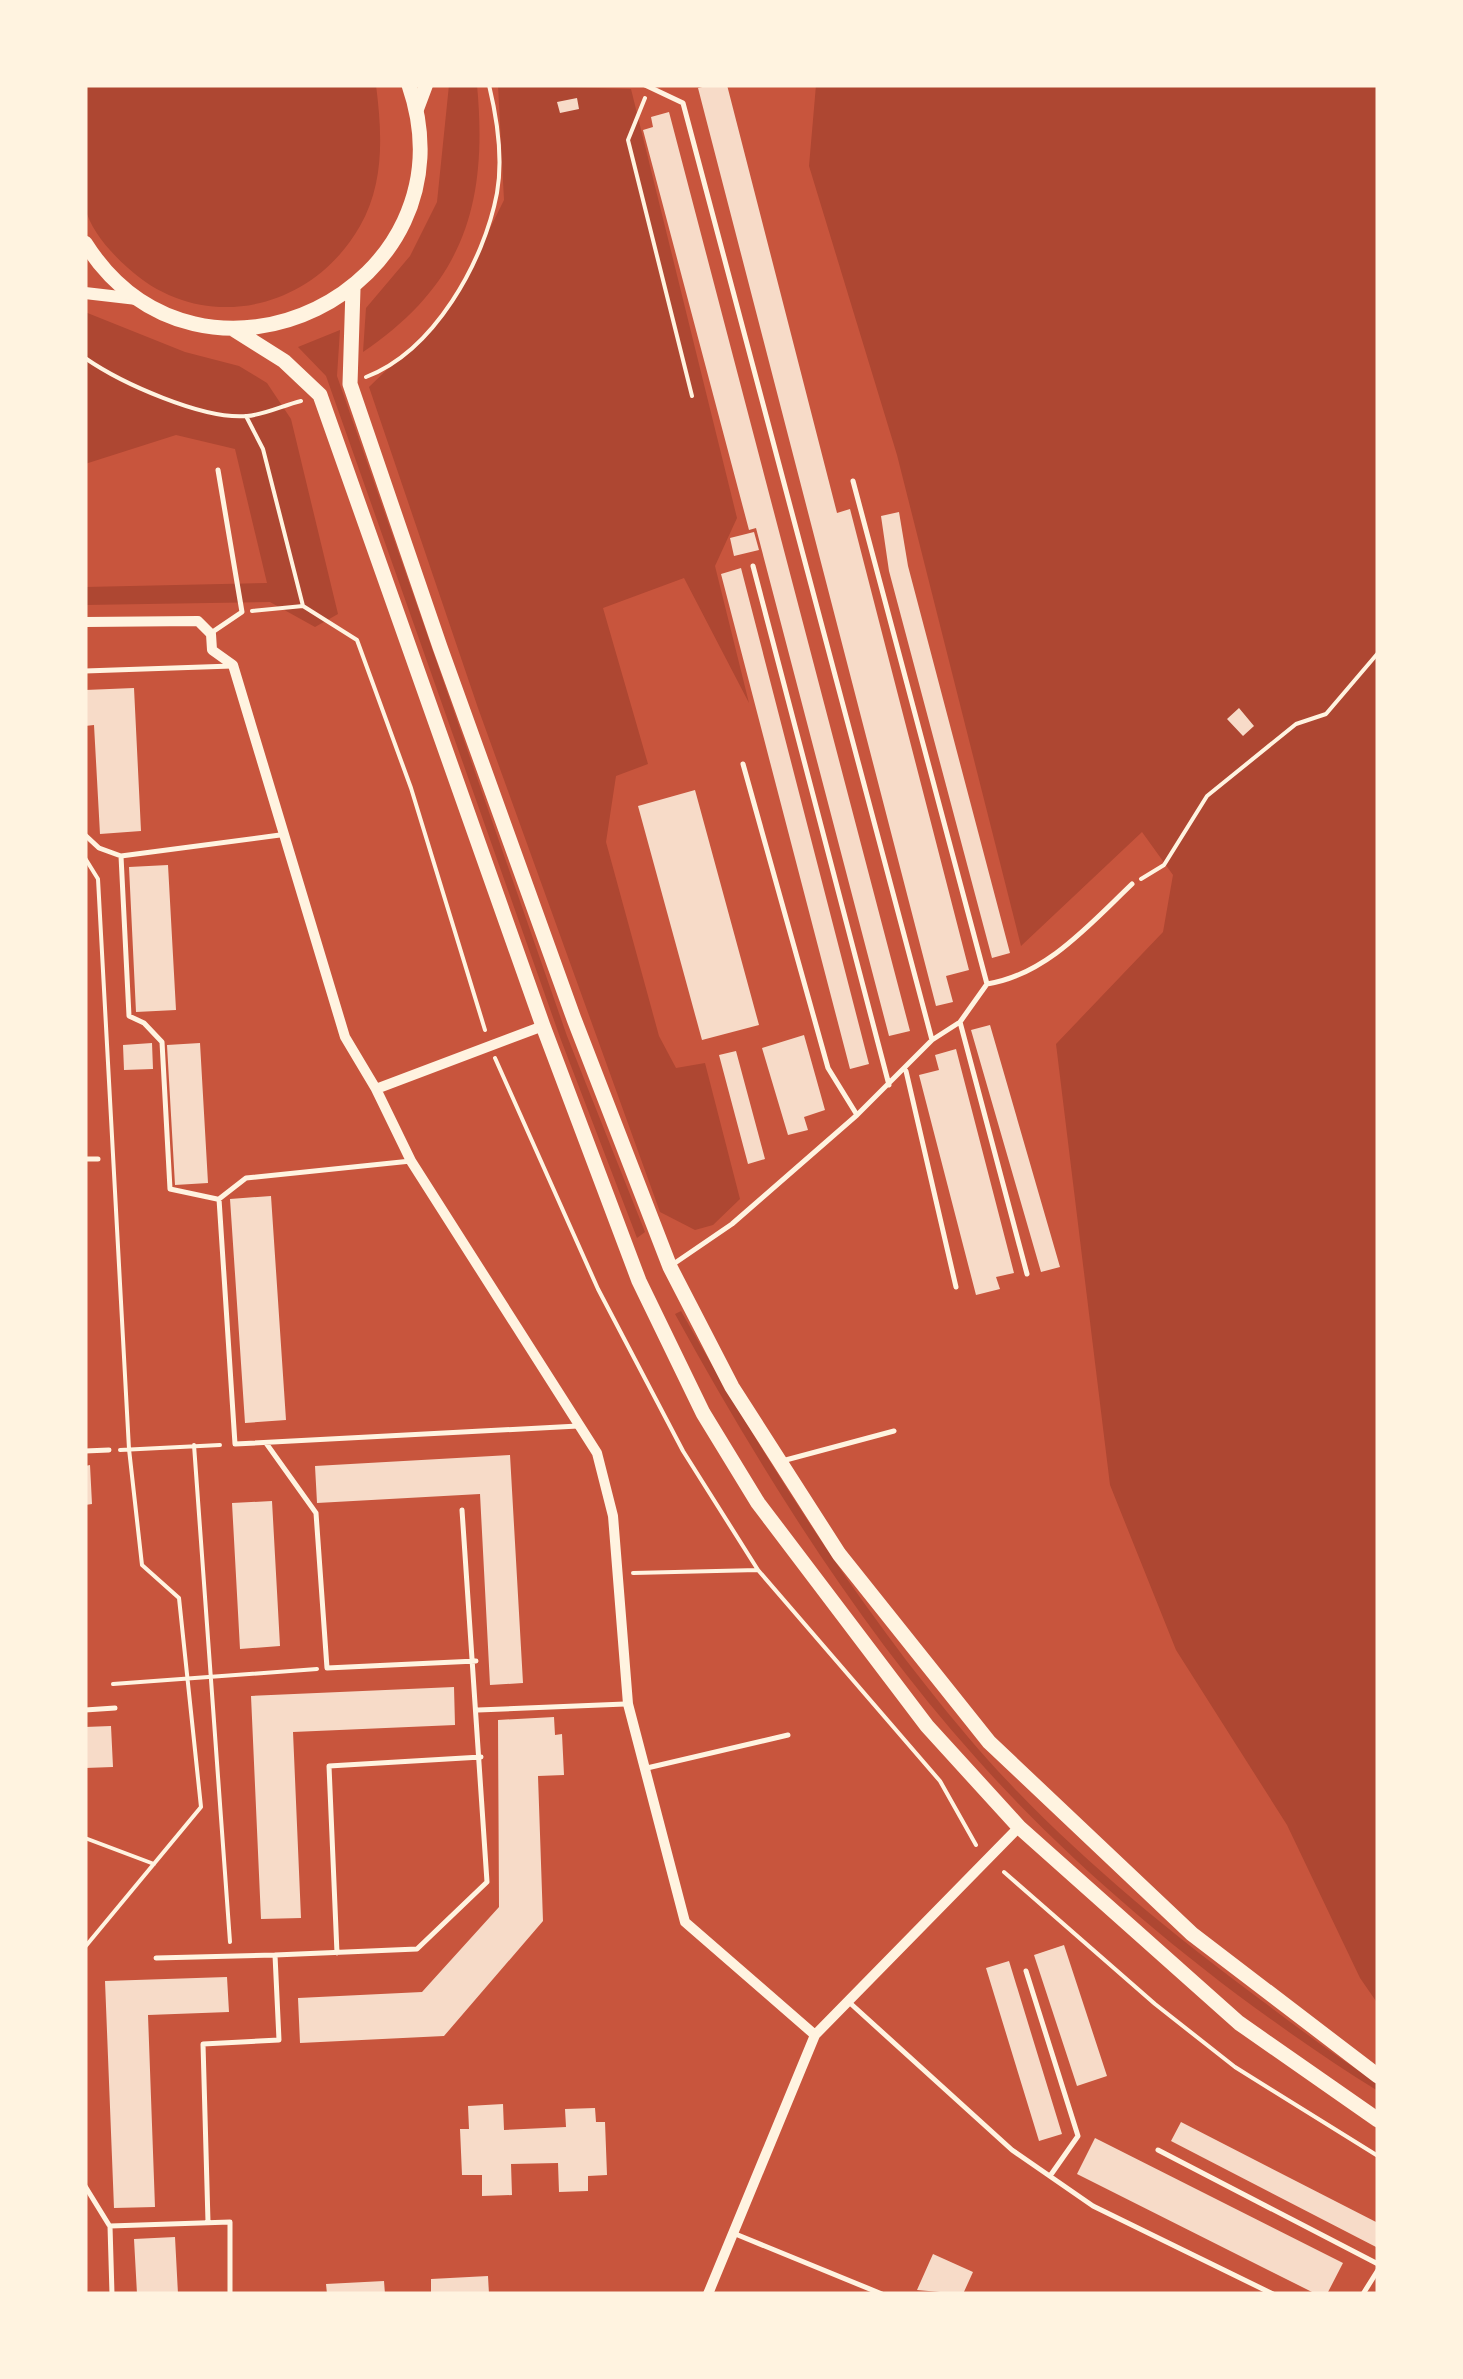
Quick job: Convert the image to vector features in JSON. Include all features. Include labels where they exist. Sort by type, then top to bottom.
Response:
[{"type":"main road","points":[[85,243],[114,280],[138,299],[168,314],[234,329],[276,325],[316,312],[352,289],[381,261],[402,227],[418,176],[421,149],[417,109],[409,85]]},
{"type":"main road","points":[[417,109],[426,85]]},
{"type":"main road","points":[[352,289],[350,384],[574,1020],[670,1267],[732,1386],[838,1554],[989,1742],[1192,1934],[1378,2076]]},
{"type":"main road","points":[[234,329],[284,362],[320,395],[543,1026],[639,1281],[703,1412],[758,1502],[928,1726],[1020,1827],[1239,2023],[1378,2120]]},
{"type":"main road","points":[[639,1281],[670,1267]]},
{"type":"street","points":[[85,293],[138,299]]},
{"type":"street","points":[[85,622],[198,622],[211,634],[212,650],[233,666],[280,834],[345,1038],[376,1089],[410,1162],[598,1453],[613,1516],[628,1704],[686,1922],[815,2035]]},
{"type":"street","points":[[376,1089],[543,1026]]},
{"type":"street","points":[[708,2294],[815,2035],[1020,1827]]},
{"type":"lane","points":[[647,87],[684,102],[932,1040]]},
{"type":"lane","points":[[211,634],[242,612],[218,470]]},
{"type":"lane","points":[[853,482],[987,984]]},
{"type":"lane","points":[[753,566],[890,1085]]},
{"type":"lane","points":[[85,671],[233,666]]},
{"type":"lane","points":[[743,764],[828,1068],[856,1115]]},
{"type":"lane","points":[[85,835],[99,848],[120,856],[280,834]]},
{"type":"lane","points":[[120,856],[129,1016],[144,1023],[162,1042],[170,1189],[219,1199],[246,1178],[410,1162]]},
{"type":"lane","points":[[670,1267],[732,1224],[906,1071],[932,1040],[960,1022],[987,984],[1016,980],[1075,939],[1132,884]]},
{"type":"lane","points":[[960,1022],[1027,1274]]},
{"type":"lane","points":[[906,1071],[956,1286]]},
{"type":"lane","points":[[85,1159],[98,1158]]},
{"type":"lane","points":[[219,1199],[235,1444],[580,1426]]},
{"type":"lane","points":[[782,1462],[894,1432]]},
{"type":"lane","points":[[266,1443],[316,1512],[327,1668],[476,1661]]},
{"type":"lane","points":[[85,1451],[108,1450]]},
{"type":"lane","points":[[156,1958],[417,1950],[487,1882],[476,1661],[462,1510]]},
{"type":"lane","points":[[478,1710],[628,1704]]},
{"type":"lane","points":[[85,1710],[115,1708]]},
{"type":"lane","points":[[647,1768],[788,1735]]},
{"type":"lane","points":[[337,1953],[329,1766],[480,1757]]},
{"type":"lane","points":[[208,2222],[203,2044],[279,2040],[275,1955]]},
{"type":"lane","points":[[1026,1970],[1078,2136],[1050,2176]]},
{"type":"lane","points":[[848,2000],[1012,2150],[1094,2206],[1273,2294]]},
{"type":"lane","points":[[1158,2150],[1378,2267],[1363,2294]]},
{"type":"lane","points":[[85,2186],[110,2226],[112,2294]]},
{"type":"lane","points":[[110,2226],[230,2222],[230,2294]]},
{"type":"lane","points":[[734,2233],[882,2294]]},
{"type":"path","points":[[350,384],[383,371],[425,334],[474,264],[498,192],[497,117],[489,85]]},
{"type":"path","points":[[647,87],[628,140],[692,396]]},
{"type":"path","points":[[85,358],[118,381],[192,406],[246,416],[320,395]]},
{"type":"path","points":[[242,612],[303,606],[263,449],[246,416]]},
{"type":"path","points":[[1132,884],[1164,865],[1206,796],[1296,724],[1326,714],[1378,653]]},
{"type":"path","points":[[85,858],[98,879],[129,1449],[142,1565],[179,1598],[201,1807],[85,1947]]},
{"type":"path","points":[[108,1450],[235,1444]]},
{"type":"path","points":[[194,1445],[231,1956]]},
{"type":"path","points":[[618,1573],[758,1570]]},
{"type":"path","points":[[113,1684],[327,1668]]},
{"type":"path","points":[[940,1780],[976,1845]]},
{"type":"path","points":[[85,1838],[154,1864]]},
{"type":"path","points":[[1004,1872],[1154,2004],[1236,2068],[1378,2156]]},
{"type":"shaded area","points":[[85,85],[376,85],[380,157],[368,210],[339,255],[314,278],[285,295],[254,304],[221,307],[189,302],[157,289],[115,255],[88,216],[82,179]]},
{"type":"shaded area","points":[[449,85],[477,85],[478,166],[473,203],[447,268],[425,298],[398,326],[363,352],[366,308],[410,256],[437,202]]},
{"type":"shaded area","points":[[498,85],[631,89],[737,518],[715,566],[749,703],[684,578],[603,608],[648,764],[616,776],[606,842],[659,1036],[676,1068],[705,1063],[740,1199],[713,1225],[695,1230],[660,1212],[478,708],[369,387],[435,323],[465,279],[504,200]]},
{"type":"shaded area","points":[[816,85],[1378,85],[1378,2004],[1360,1978],[1287,1825],[1176,1650],[1110,1485],[1056,1044],[1163,932],[1173,875],[1142,832],[1021,946],[897,455],[809,166]]},
{"type":"shaded area","points":[[85,312],[185,352],[239,366],[267,383],[291,419],[338,614],[315,627],[270,602],[85,605],[85,587],[267,583],[235,449],[176,435],[85,464]]},
{"type":"shaded area","points":[[340,330],[337,376],[567,1036],[645,1232],[637,1238],[561,1040],[326,376],[298,347]]},
{"type":"shaded area","points":[[681,1311],[814,1531],[927,1687],[1000,1774],[1145,1909],[1261,2000],[1378,2083],[1378,2091],[1272,2020],[1165,1938],[1065,1849],[976,1758],[891,1654],[813,1545],[675,1314]]},
{"type":"building","points":[[727,85],[837,513],[850,509],[969,970],[946,976],[953,1002],[936,1006],[698,88]]},
{"type":"building","points":[[577,98],[579,109],[560,113],[557,102]]},
{"type":"building","points":[[669,112],[910,1031],[889,1036],[756,528],[749,530],[643,130],[653,127],[651,117]]},
{"type":"building","points":[[899,512],[908,566],[1010,953],[992,958],[889,571],[881,516]]},
{"type":"building","points":[[754,532],[759,550],[734,556],[730,538]]},
{"type":"building","points":[[741,568],[869,1064],[850,1069],[721,574]]},
{"type":"building","points":[[134,688],[141,831],[100,834],[94,725],[85,726],[85,690]]},
{"type":"building","points":[[1239,708],[1254,726],[1243,736],[1227,719]]},
{"type":"building","points":[[695,790],[759,1025],[702,1040],[638,806]]},
{"type":"building","points":[[168,865],[176,1010],[136,1012],[129,867]]},
{"type":"building","points":[[990,1025],[1060,1267],[1041,1272],[971,1030]]},
{"type":"building","points":[[804,1035],[825,1110],[804,1117],[808,1130],[788,1135],[762,1048]]},
{"type":"building","points":[[152,1043],[153,1069],[124,1070],[123,1045]]},
{"type":"building","points":[[200,1043],[208,1183],[175,1185],[167,1045]]},
{"type":"building","points":[[956,1049],[1014,1273],[996,1277],[1000,1289],[976,1295],[919,1075],[939,1070],[935,1055]]},
{"type":"building","points":[[736,1051],[765,1159],[748,1164],[719,1055]]},
{"type":"building","points":[[271,1196],[286,1420],[245,1423],[230,1199]]},
{"type":"building","points":[[510,1455],[523,1683],[490,1685],[480,1494],[317,1503],[315,1466]]},
{"type":"building","points":[[90,1465],[92,1504],[85,1505],[85,1466]]},
{"type":"building","points":[[272,1501],[280,1646],[240,1649],[232,1503]]},
{"type":"building","points":[[454,1687],[455,1725],[293,1732],[301,1918],[261,1919],[251,1696]]},
{"type":"building","points":[[554,1717],[555,1735],[562,1734],[564,1775],[538,1776],[543,1921],[444,2036],[300,2043],[298,1998],[422,1992],[499,1907],[498,1720]]},
{"type":"building","points":[[111,1726],[113,1767],[85,1768],[85,1727]]},
{"type":"building","points":[[1064,1945],[1107,2076],[1077,2086],[1034,1955]]},
{"type":"building","points":[[1009,1961],[1062,2134],[1039,2141],[986,1968]]},
{"type":"building","points":[[227,1977],[229,2012],[148,2015],[155,2207],[114,2208],[105,1981]]},
{"type":"building","points":[[503,2104],[504,2130],[566,2127],[565,2109],[595,2108],[596,2122],[605,2122],[607,2175],[588,2176],[588,2191],[559,2192],[558,2163],[511,2164],[512,2195],[482,2196],[482,2175],[462,2175],[460,2129],[469,2129],[468,2106]]},
{"type":"building","points":[[1181,2122],[1378,2223],[1378,2248],[1171,2141]]},
{"type":"building","points":[[1095,2138],[1343,2263],[1327,2294],[1316,2294],[1077,2174]]},
{"type":"building","points":[[175,2237],[178,2294],[137,2294],[134,2239]]},
{"type":"building","points":[[933,2254],[973,2272],[963,2294],[917,2290]]},
{"type":"building","points":[[488,2276],[489,2294],[431,2294],[431,2279]]},
{"type":"building","points":[[384,2281],[385,2294],[327,2294],[326,2284]]}]
